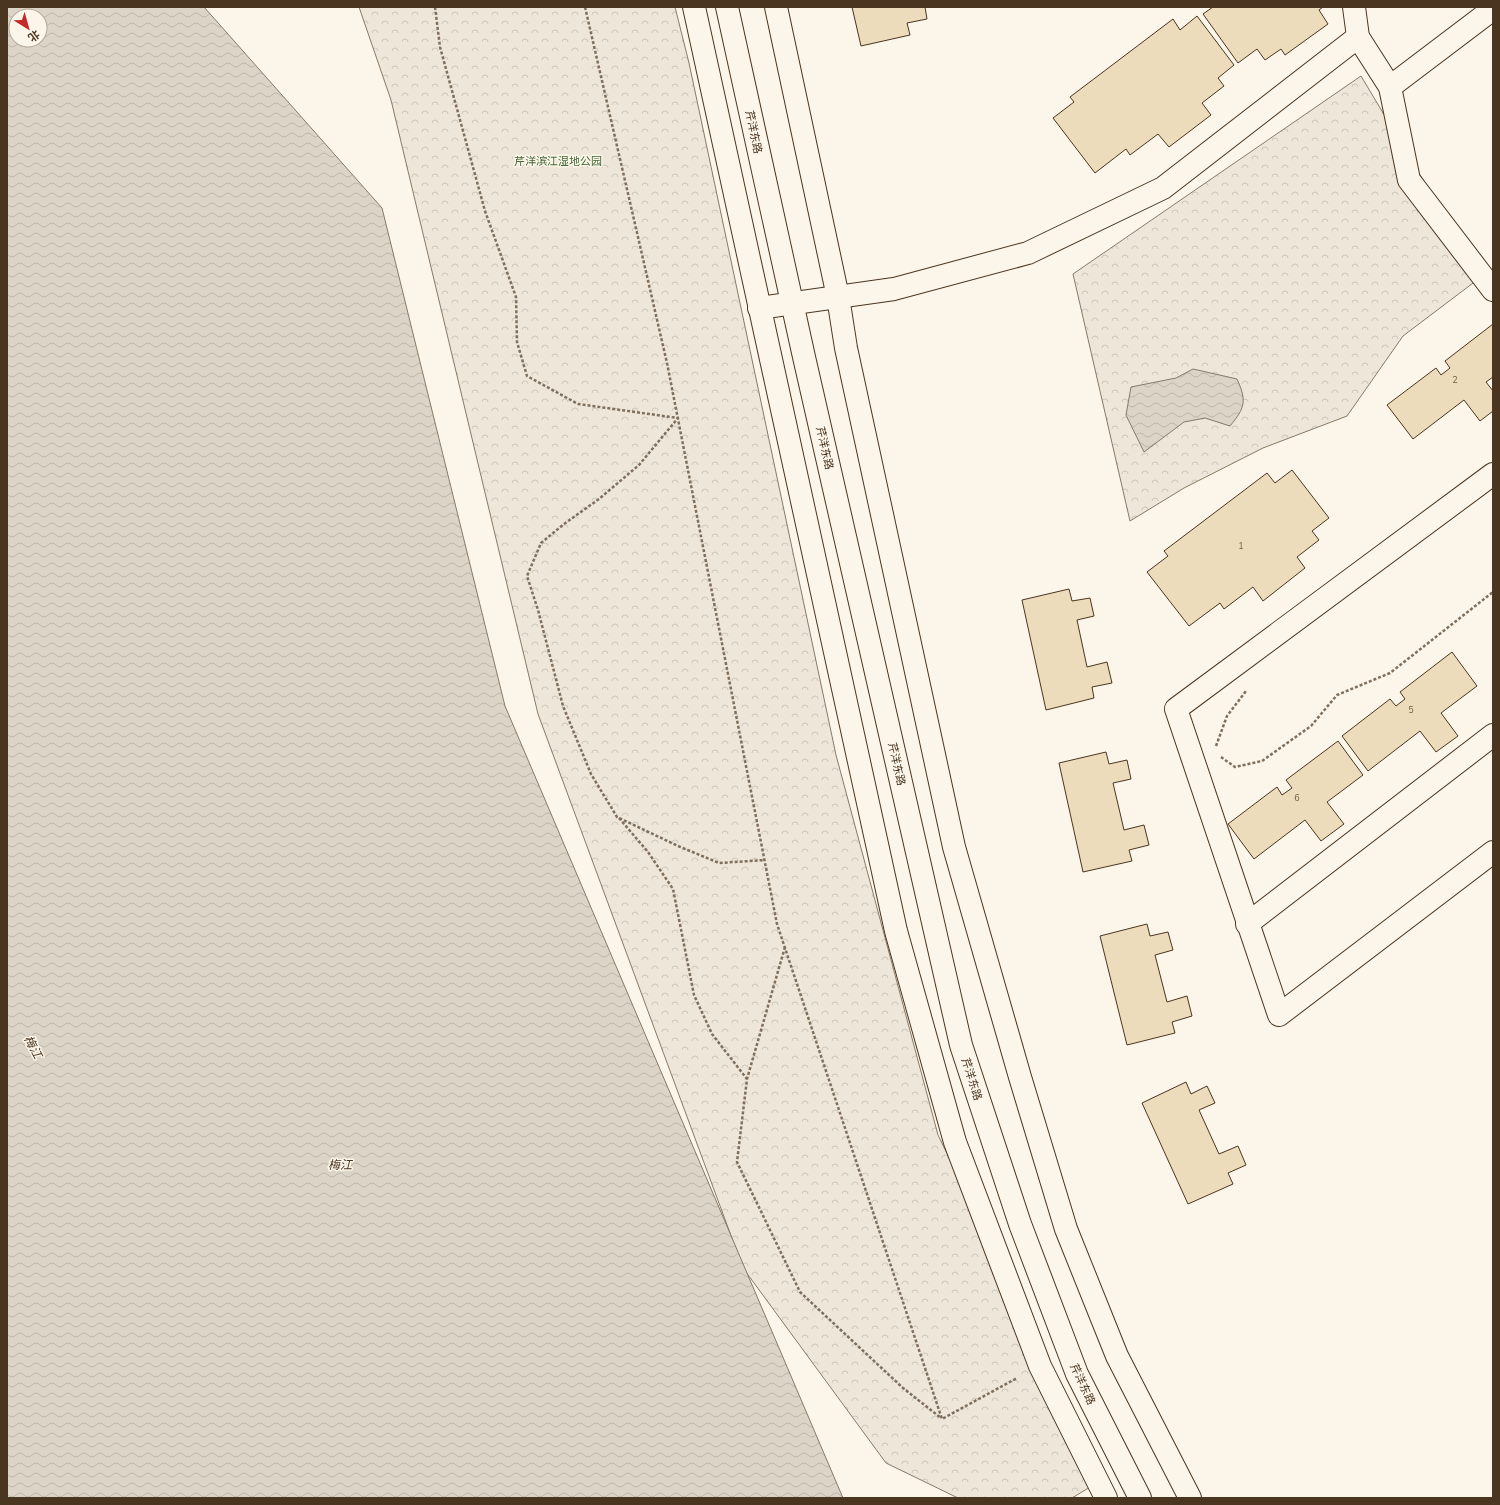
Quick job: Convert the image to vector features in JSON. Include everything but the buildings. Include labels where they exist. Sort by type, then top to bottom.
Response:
[{"type":"street","points":[[694,7],[896,931],[955,1142],[1040,1366],[1106,1498]]},
{"type":"street","name":"芹洋东路","points":[[727,7],[792,304],[961,1045],[1020,1224],[1077,1374],[1140,1498]]},
{"type":"street","points":[[776,7],[838,297],[846,348],[954,847],[1020,1077],[1066,1229],[1117,1356],[1190,1498]]},
{"type":"street","points":[[1354,7],[1358,37],[1390,87],[1409,180],[1493,290]]},
{"type":"street","points":[[1390,87],[1493,9]]},
{"type":"street","points":[[759,308],[894,289],[1028,253],[1163,188],[1358,37]]},
{"type":"street","points":[[1493,474],[1176,709],[1247,924],[1279,1015],[1493,852]]},
{"type":"street","points":[[1247,924],[1493,735]]},
{"type":"path","points":[[435,7],[440,47],[486,211],[516,297],[518,342],[527,376],[578,404],[678,418]]},
{"type":"path","points":[[585,7],[667,363],[777,924],[942,1419]]},
{"type":"path","points":[[678,418],[639,465],[599,499],[564,524],[541,543],[527,576],[538,610],[563,706],[591,774],[618,817],[648,852],[673,889],[694,995],[712,1034],[747,1079]]},
{"type":"path","points":[[1219,756],[1235,767],[1262,761],[1311,726],[1337,695],[1390,673],[1493,592]]},
{"type":"path","points":[[1214,752],[1227,716],[1246,691]]},
{"type":"path","points":[[618,817],[678,846],[719,863],[765,860]]},
{"type":"path","points":[[785,946],[747,1079],[737,1162],[800,1292],[903,1388],[942,1419]]},
{"type":"path","points":[[942,1419],[1040,1366]]},
{"type":"green space","name":"芹洋滨江湿地公园","points":[[359,7],[675,7],[689,63],[836,755],[938,1135],[1105,1478],[1072,1498],[958,1498],[886,1463],[743,1268],[538,714],[391,100]]},
{"type":"green space","points":[[1361,76],[1481,277],[1403,336],[1347,416],[1263,448],[1184,488],[1130,521],[1073,274]]},
{"type":"water","name":"梅江","points":[[7,7],[204,7],[382,208],[505,706],[843,1498],[7,1498]]},
{"type":"water","points":[[1193,369],[1237,379],[1243,399],[1243,404],[1239,414],[1230,426],[1205,418],[1184,422],[1144,452],[1126,415],[1131,387],[1176,378]]}]
